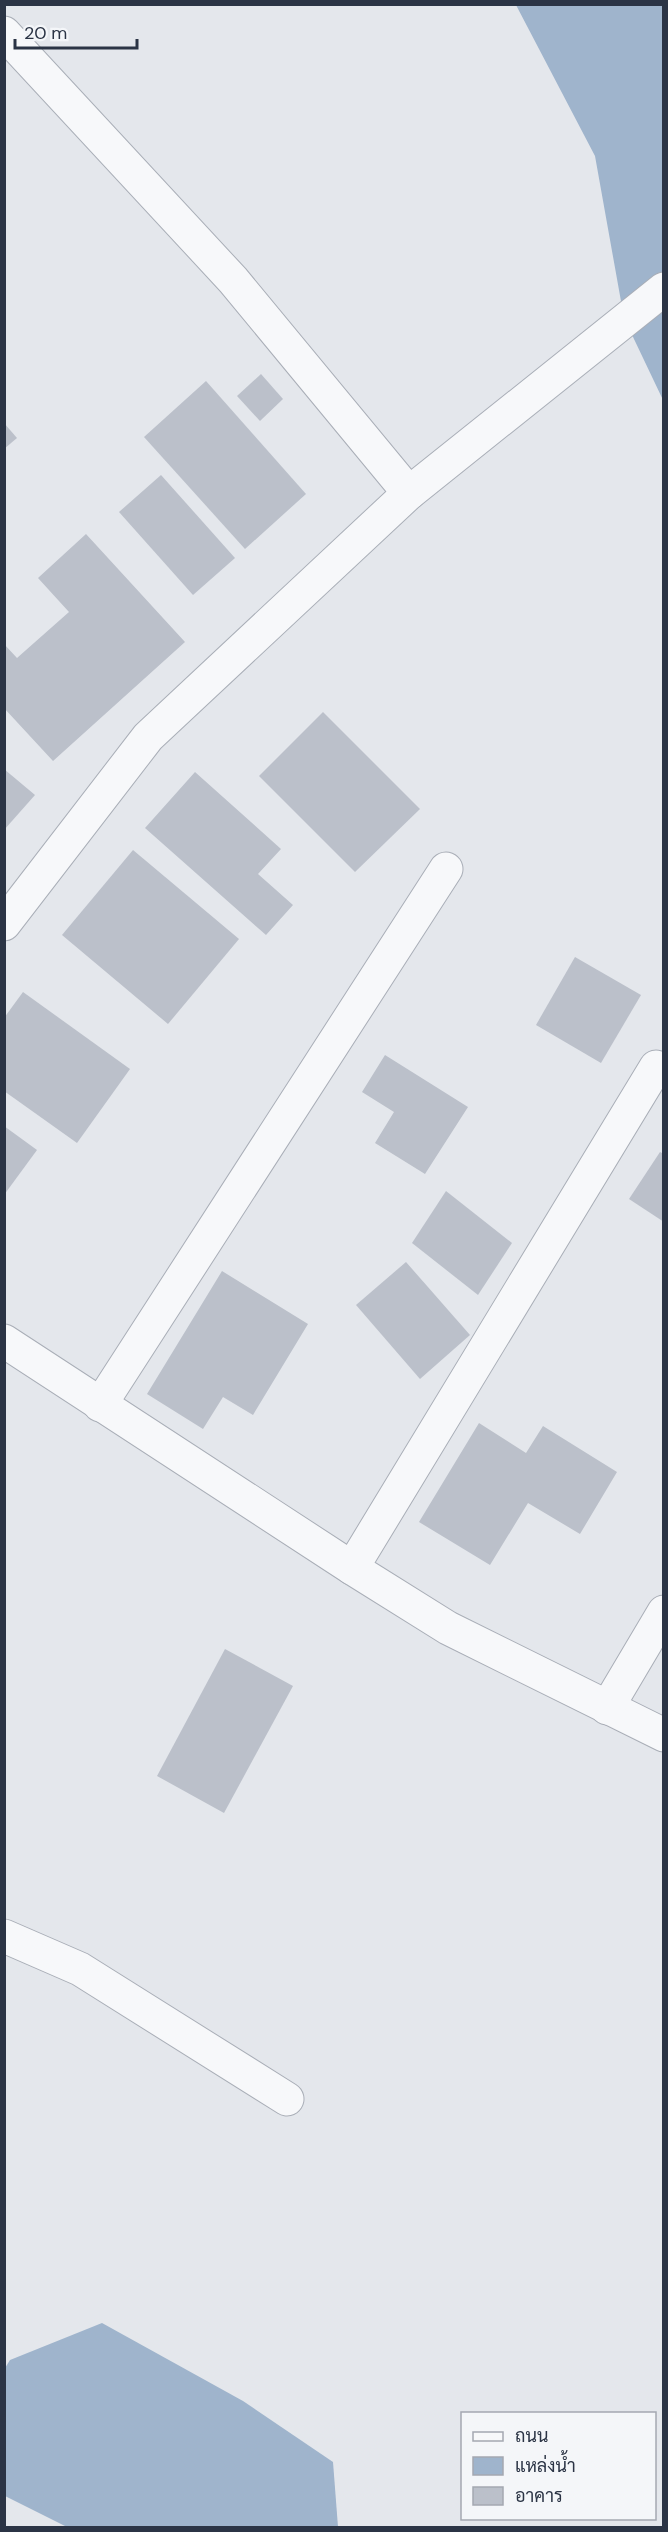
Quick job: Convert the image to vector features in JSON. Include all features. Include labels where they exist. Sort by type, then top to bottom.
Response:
[{"type":"street","points":[[4,33],[233,280],[409,493]]},
{"type":"street","points":[[4,924],[148,737],[409,493],[624,318],[663,289]]},
{"type":"street","points":[[100,1405],[446,869]]},
{"type":"street","points":[[352,1568],[657,1067]]},
{"type":"street","points":[[4,1341],[448,1628],[663,1735]]},
{"type":"street","points":[[608,1708],[663,1612]]},
{"type":"street","points":[[4,1935],[80,1970],[288,2099]]},
{"type":"water","points":[[516,5],[663,5],[663,400],[624,318],[595,156]]},
{"type":"water","points":[[102,2323],[243,2401],[333,2462],[338,2527],[67,2527],[5,2496],[5,2368],[10,2360]]},
{"type":"building","points":[[261,374],[283,399],[260,421],[237,396]]},
{"type":"building","points":[[206,381],[306,494],[245,549],[144,437]]},
{"type":"building","points":[[4,423],[17,438],[4,449]]},
{"type":"building","points":[[161,475],[235,558],[193,595],[119,512]]},
{"type":"building","points":[[86,534],[185,642],[53,761],[4,708],[4,644],[17,658],[69,612],[38,578]]},
{"type":"building","points":[[323,712],[420,809],[355,872],[259,776]]},
{"type":"building","points":[[4,769],[35,795],[4,830]]},
{"type":"building","points":[[195,772],[281,849],[258,874],[293,905],[266,935],[145,828]]},
{"type":"building","points":[[133,850],[239,939],[168,1024],[62,935]]},
{"type":"building","points":[[575,957],[641,995],[601,1063],[536,1025]]},
{"type":"building","points":[[23,992],[130,1069],[77,1143],[4,1091],[4,1018]]},
{"type":"building","points":[[385,1055],[468,1107],[425,1174],[375,1143],[394,1112],[362,1092]]},
{"type":"building","points":[[4,1126],[37,1150],[4,1195]]},
{"type":"building","points":[[660,1152],[664,1154],[664,1222],[629,1199]]},
{"type":"building","points":[[446,1191],[512,1243],[478,1295],[412,1243]]},
{"type":"building","points":[[406,1262],[470,1335],[420,1379],[356,1305]]},
{"type":"building","points":[[222,1271],[308,1324],[253,1415],[223,1397],[203,1429],[147,1394]]},
{"type":"building","points":[[479,1423],[526,1453],[543,1426],[617,1472],[580,1534],[528,1503],[490,1565],[419,1522]]},
{"type":"building","points":[[225,1649],[293,1686],[224,1813],[157,1776]]}]
